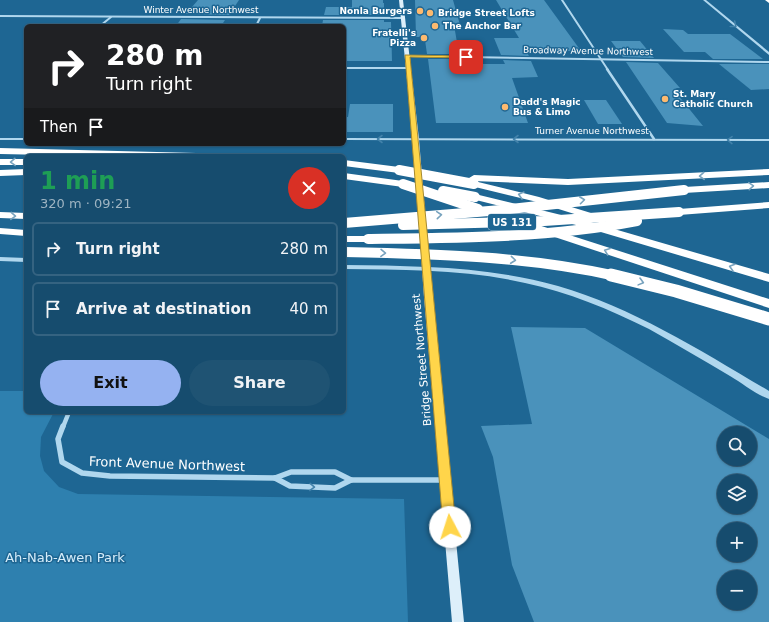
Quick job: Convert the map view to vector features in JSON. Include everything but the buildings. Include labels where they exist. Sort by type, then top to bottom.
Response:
[{"type":"highway","points":[[0,151],[118,154]]},
{"type":"highway","points":[[0,162],[24,162]]},
{"type":"highway","points":[[346,163],[474,181],[568,182],[769,172]]},
{"type":"highway","points":[[0,173],[24,172]]},
{"type":"highway","name":"US 131","points":[[346,176],[365,178],[475,197],[586,224],[769,278]]},
{"type":"highway","points":[[474,181],[590,215],[690,255]]},
{"type":"highway","points":[[402,184],[548,230],[710,286],[769,304]]},
{"type":"highway","points":[[346,225],[649,193],[769,185]]},
{"type":"highway","name":"US 131","points":[[346,225],[447,225],[544,221],[769,205]]},
{"type":"highway","points":[[346,239],[490,237],[571,232],[610,227],[679,212]]},
{"type":"highway","points":[[0,215],[24,216]]},
{"type":"highway","points":[[0,231],[24,233]]},
{"type":"highway","points":[[0,238],[24,237]]},
{"type":"highway","points":[[346,252],[452,255],[512,259],[582,269],[684,293],[769,319]]},
{"type":"main road","name":"Bridge Street Northwest","points":[[401,0],[416,139],[425,268],[458,622]]},
{"type":"street","points":[[562,0],[654,139]]},
{"type":"street","points":[[704,0],[769,54]]},
{"type":"street","name":"Winter Avenue Northwest","points":[[0,16],[403,18]]},
{"type":"street","points":[[102,24],[111,17]]},
{"type":"street","points":[[257,24],[260,18]]},
{"type":"street","name":"Broadway Avenue Northwest","points":[[407,56],[769,62]]},
{"type":"street","points":[[346,68],[408,68]]},
{"type":"street","points":[[0,139],[24,139]]},
{"type":"street","name":"Turner Avenue Northwest","points":[[346,139],[769,140]]},
{"type":"street","points":[[0,259],[24,260]]},
{"type":"street","points":[[346,267],[425,268],[476,272],[525,280],[576,294],[661,332],[769,396]]},
{"type":"street","name":"Front Avenue Northwest","points":[[68,414],[58,438],[62,462],[82,473],[110,476],[275,478],[291,472],[335,472],[351,480],[445,480]]},
{"type":"street","name":"Front Avenue Northwest","points":[[275,478],[290,486],[335,488],[351,480]]},
{"type":"green space","name":"Ah-Nab-Awen Park","points":[[0,391],[24,391],[24,414],[53,414],[41,437],[40,456],[44,471],[59,487],[78,494],[404,499],[408,622],[0,622]]},
{"type":"place","name":"Nonla Burgers","points":[[420,11]]},
{"type":"place","name":"Bridge Street Lofts","points":[[430,13]]},
{"type":"place","name":"The Anchor Bar","points":[[435,26]]},
{"type":"place","name":"Fratelli's Pizza","points":[[424,38]]},
{"type":"place","name":"St. Mary Catholic Church","points":[[665,99]]},
{"type":"place","name":"Dadd's Magic Bus & Limo","points":[[505,107]]},
{"type":"route","points":[[450,527],[428,296],[416,139],[407,56],[466,57]]}]
